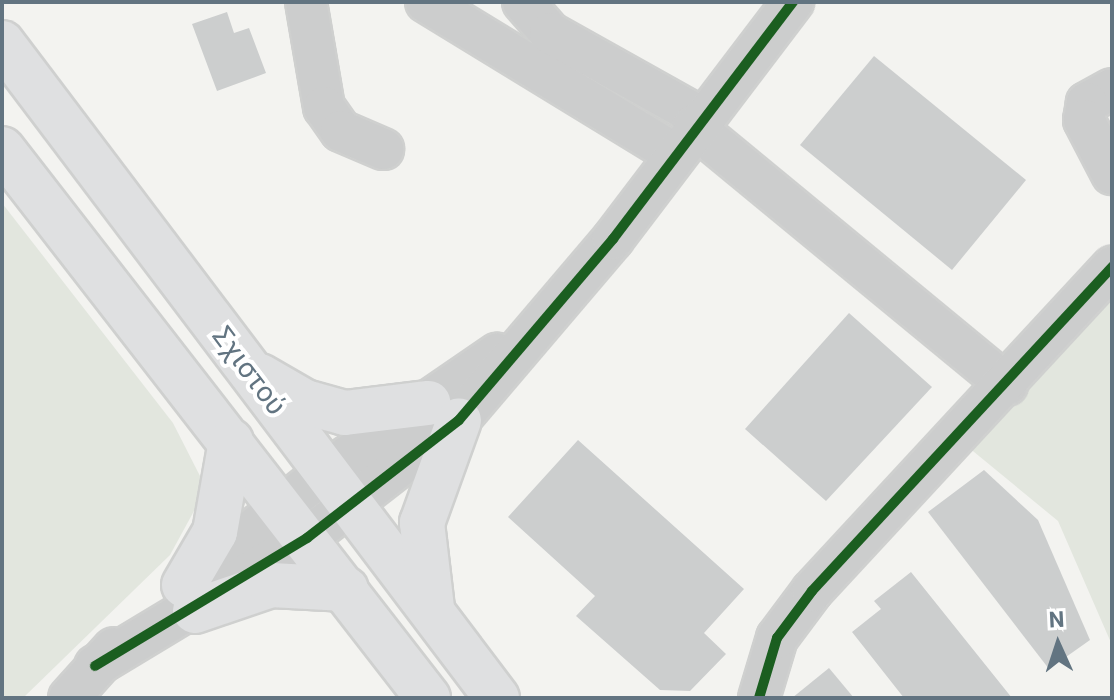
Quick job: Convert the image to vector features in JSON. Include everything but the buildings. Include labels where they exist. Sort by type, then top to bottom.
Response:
[{"type":"main road","name":"Σχιστού","points":[[2,43],[497,698]]},
{"type":"main road","name":"Σχιστού","points":[[2,149],[294,521],[428,698]]},
{"type":"main road","points":[[246,367],[305,402],[345,413],[444,412],[422,523],[433,614]]},
{"type":"main road","points":[[231,441],[215,532],[190,598],[271,585],[346,589]]},
{"type":"street","points":[[306,2],[324,107],[341,131],[383,149]]},
{"type":"street","points":[[426,2],[689,132]]},
{"type":"street","points":[[523,2],[550,33],[689,132],[1007,385]]},
{"type":"street","points":[[69,698],[95,666],[444,412],[547,321],[689,132],[793,2]]},
{"type":"street","points":[[1112,89],[1087,103],[1084,120],[1112,174]]},
{"type":"street","points":[[759,698],[777,638],[812,591],[1007,385],[1112,267]]},
{"type":"shaded area","points":[[2,203],[173,423],[200,476],[200,500],[170,555],[23,698],[2,698]]},
{"type":"shaded area","points":[[1112,296],[1112,645],[1058,521],[968,447]]},
{"type":"cycle path","points":[[95,666],[307,538],[459,420],[613,239],[793,2]]},
{"type":"cycle path","points":[[759,698],[777,638],[812,591],[1112,267]]}]
